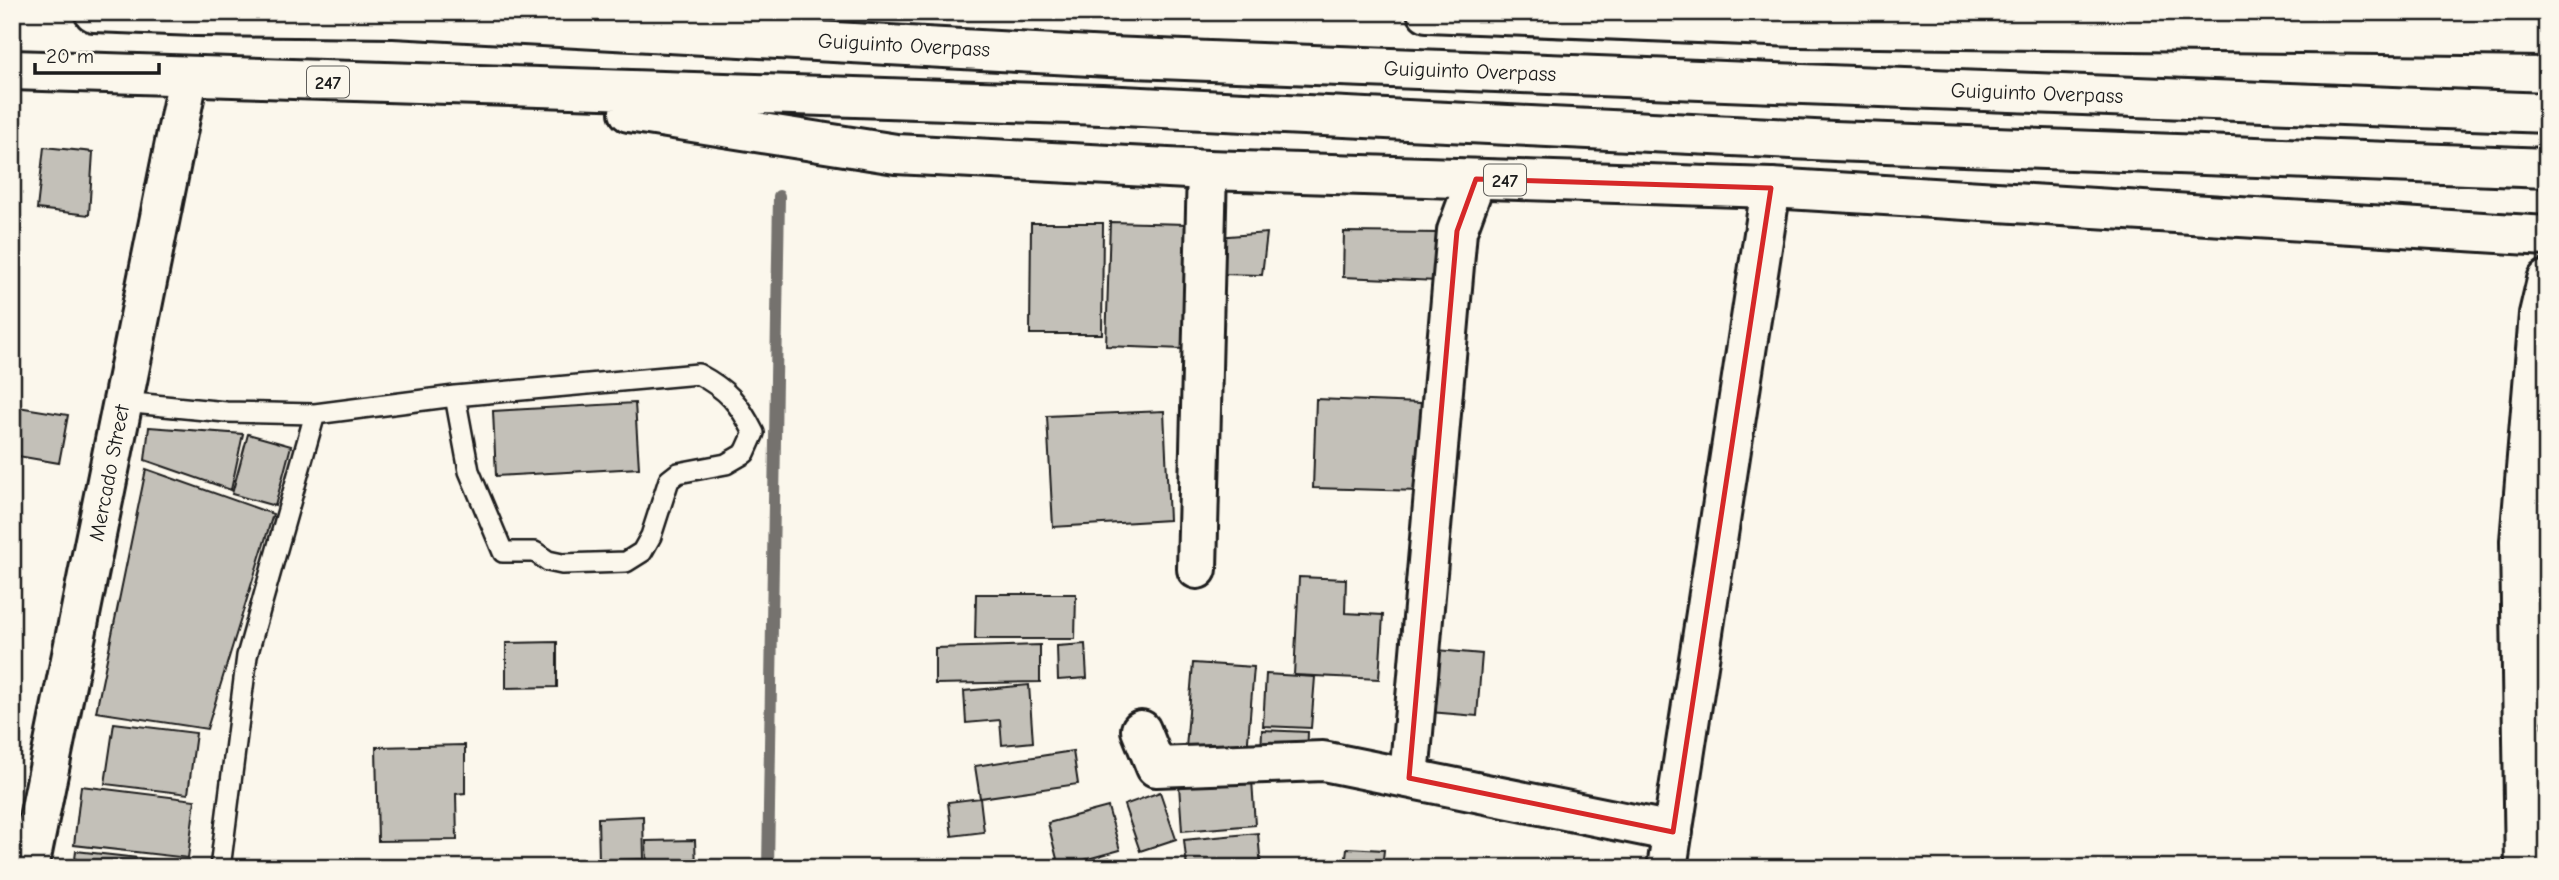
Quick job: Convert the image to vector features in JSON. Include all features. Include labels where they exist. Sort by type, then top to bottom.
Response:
[{"type":"main road","points":[[94,12],[394,18],[431,12]]},
{"type":"main road","points":[[1427,12],[2547,36]]},
{"type":"main road","name":"Guiguinto Overpass","points":[[394,18],[1110,57],[2547,113]]},
{"type":"main road","name":"247","points":[[12,71],[468,87],[896,154],[1207,170],[1771,188],[2547,236]]},
{"type":"main road","name":"Mercado Street","points":[[29,868],[188,78]]},
{"type":"main road","points":[[468,87],[1102,105],[1834,141],[2547,168]]},
{"type":"main road","points":[[1197,569],[1207,170]]},
{"type":"main road","points":[[1409,778],[1457,231],[1476,179]]},
{"type":"main road","points":[[1141,730],[1156,767],[1323,761],[1409,778],[1670,850],[1771,188]]},
{"type":"main road","points":[[2525,868],[2520,541],[2539,314],[2547,280]]},
{"type":"lane","points":[[123,402],[226,412],[315,414],[455,396],[698,374],[718,385],[739,405],[754,433],[745,453],[726,464],[678,473],[669,480],[651,536],[642,552],[626,562],[562,564],[548,561],[535,552],[503,552],[469,471],[455,396]]},
{"type":"lane","points":[[220,868],[247,656],[315,414]]},
{"type":"highlighted area","points":[[1476,179],[1771,188],[1673,832],[1409,778],[1457,231]]},
{"type":"building","points":[[44,147],[93,152],[89,215],[37,209]]},
{"type":"building","points":[[1110,222],[1187,224],[1183,349],[1106,346]]},
{"type":"building","points":[[1031,223],[1103,223],[1102,334],[1030,334]]},
{"type":"building","points":[[1344,232],[1442,233],[1438,281],[1343,277]]},
{"type":"building","points":[[1267,233],[1262,275],[1219,274],[1216,237]]},
{"type":"building","points":[[1316,399],[1421,403],[1420,491],[1313,488]]},
{"type":"building","points":[[635,403],[639,468],[496,476],[493,411]]},
{"type":"building","points":[[12,406],[68,415],[59,463],[12,455]]},
{"type":"building","points":[[1164,411],[1169,520],[1053,527],[1047,416]]},
{"type":"building","points":[[149,427],[243,434],[231,490],[145,460]]},
{"type":"building","points":[[248,434],[291,446],[275,506],[232,494]]},
{"type":"building","points":[[146,469],[273,514],[207,729],[96,712]]},
{"type":"building","points":[[1299,577],[1346,579],[1345,613],[1383,615],[1379,679],[1294,675]]},
{"type":"building","points":[[976,594],[1076,594],[1075,639],[975,639]]},
{"type":"building","points":[[557,642],[557,687],[506,688],[506,643]]},
{"type":"building","points":[[1085,644],[1087,678],[1058,680],[1057,646]]},
{"type":"building","points":[[1040,645],[1040,682],[935,684],[935,648]]},
{"type":"building","points":[[1437,650],[1482,654],[1477,716],[1430,712]]},
{"type":"building","points":[[1193,663],[1254,667],[1247,753],[1186,748]]},
{"type":"building","points":[[1266,674],[1315,677],[1311,728],[1263,726]]},
{"type":"building","points":[[1029,685],[1033,742],[1002,745],[1000,720],[966,723],[964,691]]},
{"type":"building","points":[[114,723],[196,733],[188,794],[105,784]]},
{"type":"building","points":[[1262,730],[1308,732],[1307,758],[1261,756]]},
{"type":"building","points":[[465,745],[465,793],[456,794],[457,840],[378,841],[376,747]]},
{"type":"building","points":[[1073,751],[1078,784],[980,798],[975,766]]},
{"type":"building","points":[[1252,780],[1255,825],[1182,831],[1179,785]]},
{"type":"building","points":[[81,786],[195,800],[188,858],[74,845]]},
{"type":"building","points":[[1160,792],[1176,839],[1140,851],[1124,805]]},
{"type":"building","points":[[980,798],[984,832],[952,836],[948,802]]},
{"type":"building","points":[[1108,807],[1120,850],[1059,867],[1048,823]]},
{"type":"building","points":[[643,816],[644,859],[599,861],[598,818]]},
{"type":"building","points":[[1258,833],[1261,868],[1187,868],[1184,840]]},
{"type":"building","points":[[695,840],[696,868],[647,868],[646,841]]},
{"type":"building","points":[[1347,848],[1384,850],[1382,868],[1345,868]]},
{"type":"building","points":[[76,851],[199,865],[199,868],[74,868]]},
{"type":"building","points":[[1109,858],[1111,868],[1083,868],[1083,864]]},
{"type":"waterway","points":[[768,868],[779,196]]}]
